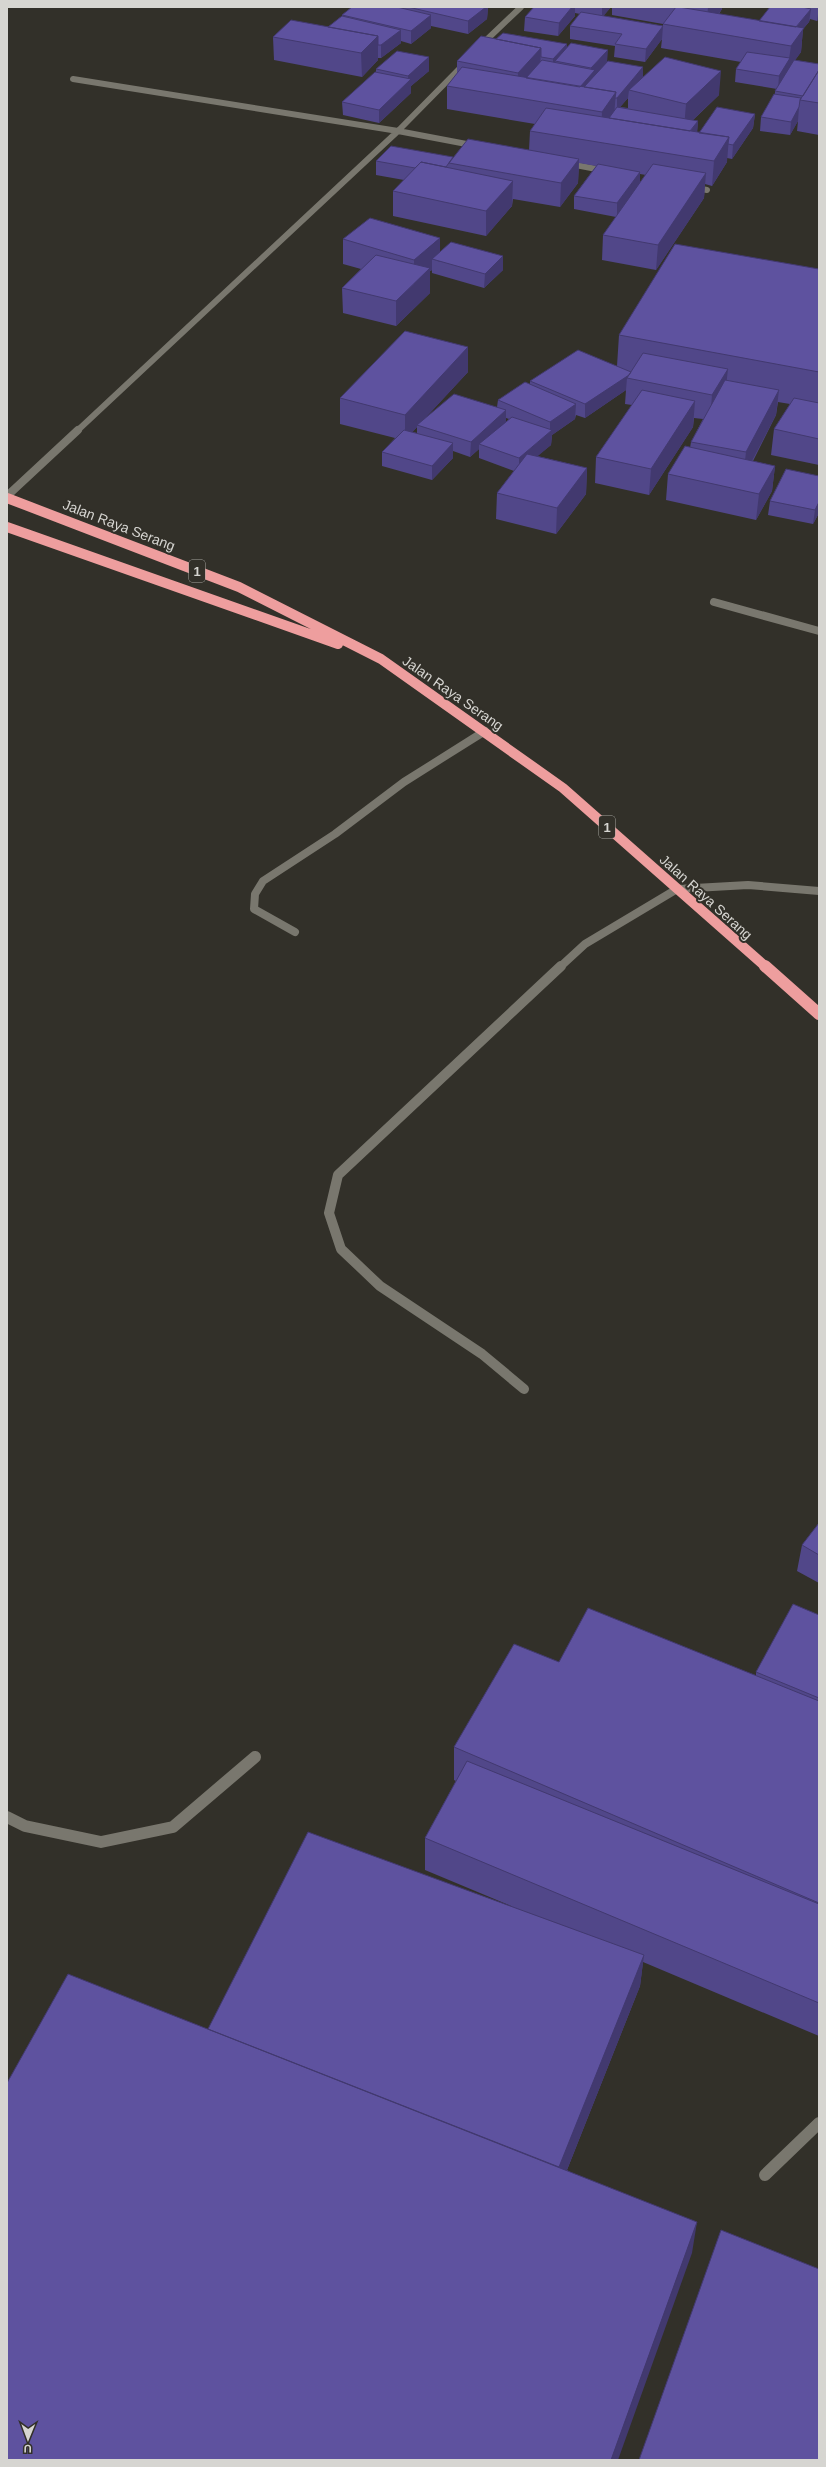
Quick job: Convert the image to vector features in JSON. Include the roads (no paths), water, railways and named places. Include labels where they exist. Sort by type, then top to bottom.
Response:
[{"type":"highway","name":"Jalan Raya Serang","points":[[7,497],[239,587],[381,659],[485,731],[563,788],[819,1014]]},
{"type":"highway","points":[[7,526],[381,659]]},
{"type":"street","points":[[7,497],[398,131],[521,7]]},
{"type":"street","points":[[72,79],[398,131],[483,147]]},
{"type":"street","points":[[560,162],[614,172]]},
{"type":"street","points":[[684,186],[707,190]]},
{"type":"street","points":[[714,602],[819,631]]},
{"type":"street","points":[[295,932],[254,908],[252,900],[256,889],[263,881],[335,834],[410,778],[485,731]]},
{"type":"street","points":[[524,1388],[482,1354],[380,1286],[341,1249],[329,1213],[338,1175],[585,944],[677,889],[748,885],[819,891]]},
{"type":"street","points":[[7,1817],[25,1826],[101,1842],[173,1827],[255,1756]]},
{"type":"street","points":[[765,2175],[819,2123]]}]
